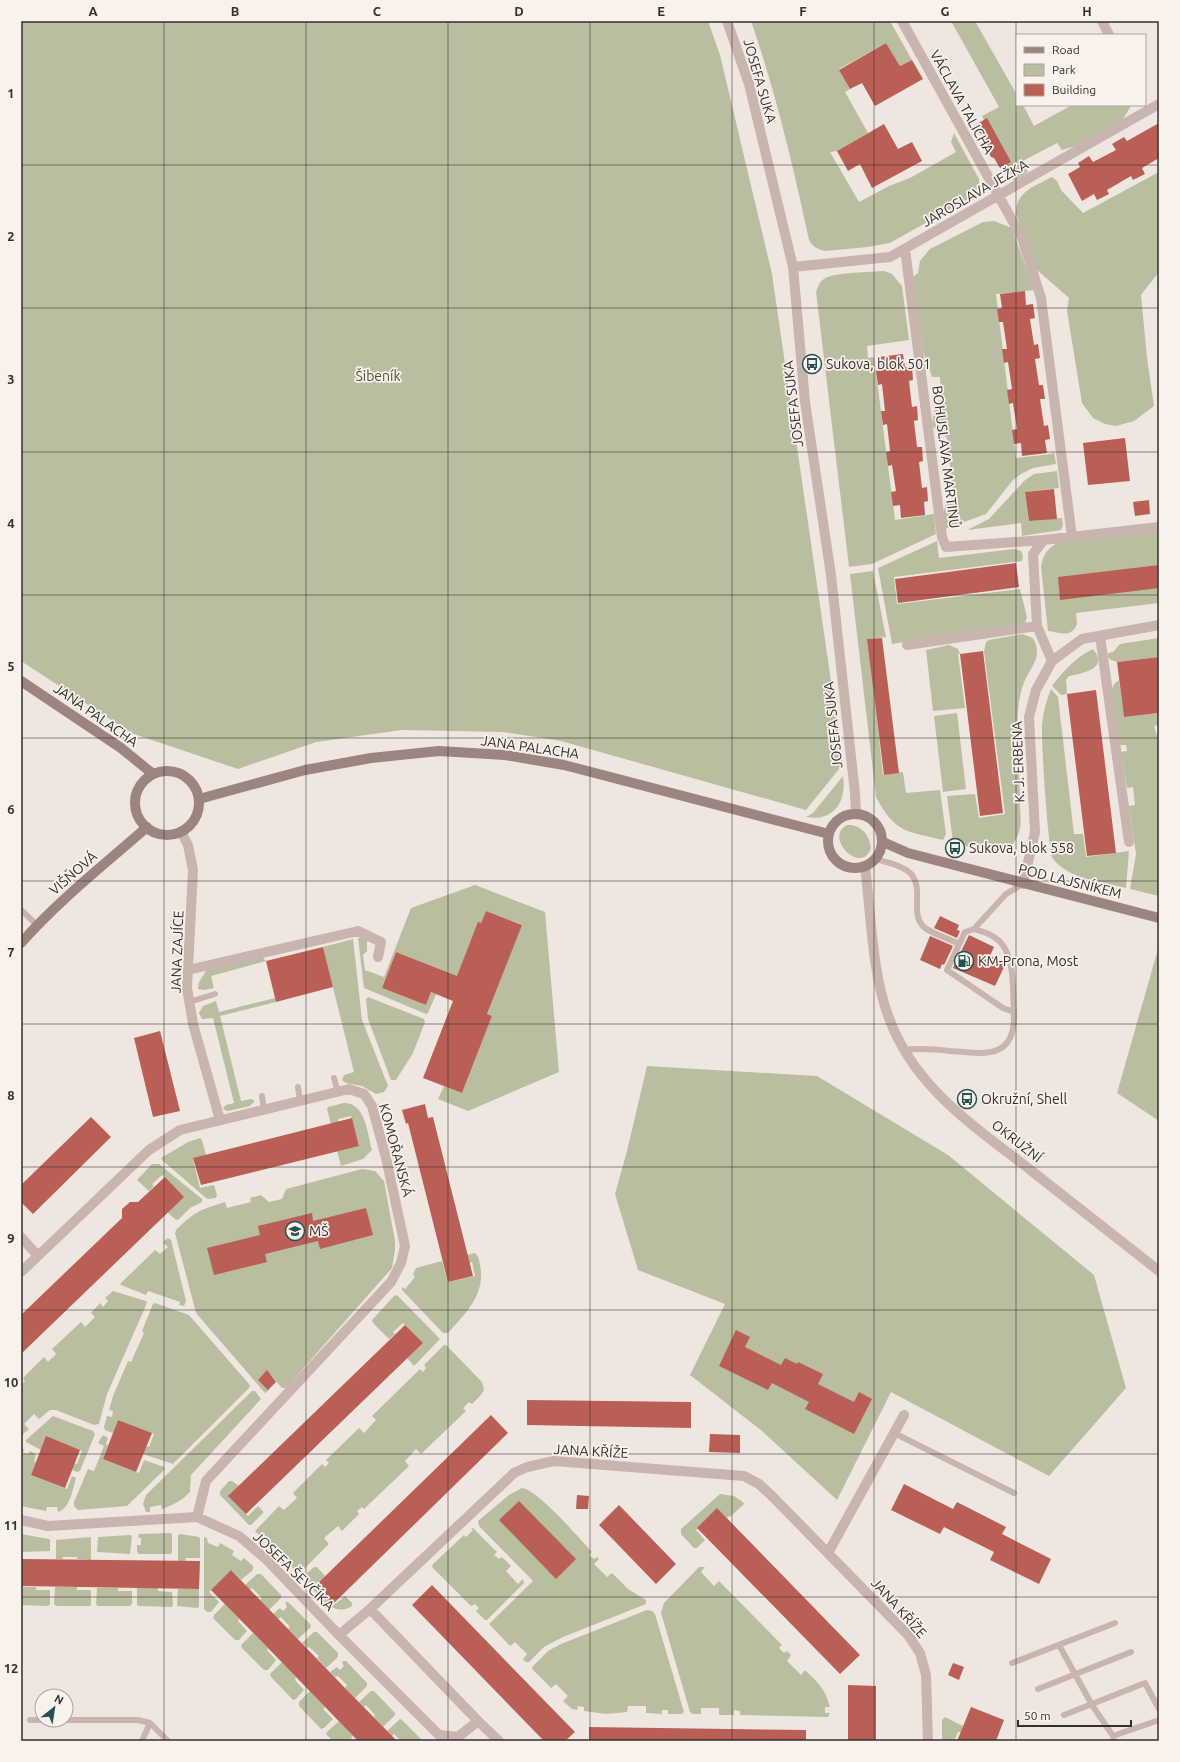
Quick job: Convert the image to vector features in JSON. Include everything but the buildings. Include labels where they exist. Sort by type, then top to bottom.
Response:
[{"type":"street","name":"JOSEFA SUKA","points":[[727,21],[749,84],[793,267],[805,402],[832,575],[856,814]]},
{"type":"street","name":"VÁCLAVA TALICHA","points":[[902,21],[998,196]]},
{"type":"street","points":[[1102,21],[1108,34]]},
{"type":"street","name":"JAROSLAVA JEŽKA","points":[[793,267],[890,257],[998,196],[1147,107],[1159,104]]},
{"type":"street","points":[[998,196],[1022,238],[1041,298],[1072,537]]},
{"type":"street","name":"BOHUSLAVA MARTINŮ","points":[[904,249],[942,537],[946,547],[1044,540]]},
{"type":"street","points":[[1052,661],[1038,626],[1033,554],[1044,540],[1159,526]]},
{"type":"street","name":"K. J. ERBENA","points":[[1023,884],[1035,832],[1029,717],[1036,690],[1052,661],[1082,639],[1159,625]]},
{"type":"street","points":[[907,645],[1038,626]]},
{"type":"street","points":[[1100,636],[1129,842]]},
{"type":"street","name":"JANA PALACHA","points":[[21,682],[121,748],[153,774]]},
{"type":"street","name":"JANA PALACHA","points":[[199,799],[304,770],[371,758],[439,751],[505,755],[564,764],[829,834]]},
{"type":"street","points":[[162,771],[173,771],[190,781],[196,789],[199,799],[199,809],[196,818],[181,832],[163,835],[147,827],[140,820],[136,810],[138,789],[144,780],[153,774],[162,771]]},
{"type":"street","points":[[856,814],[864,815],[872,819],[882,833],[882,842],[881,850],[876,859],[865,866],[856,868],[840,863],[830,850],[828,842],[829,834],[839,819],[846,815],[856,814]]},
{"type":"street","name":"VIŠŇOVÁ","points":[[21,943],[37,925],[77,886],[147,827]]},
{"type":"street","name":"JANA ZAJÍCE","points":[[181,832],[188,845],[193,870],[187,988],[193,1024],[220,1120]]},
{"type":"street","name":"POD LAJSNÍKEM","points":[[882,842],[908,853],[1159,918]]},
{"type":"street","name":"OKRUŽNÍ","points":[[865,866],[880,987],[888,1018],[903,1050],[920,1075],[956,1110],[1159,1271]]},
{"type":"street","points":[[188,970],[358,931],[381,942],[378,957]]},
{"type":"street","name":"KOMOŘANSKÁ","points":[[21,1272],[149,1150],[180,1130],[338,1092],[349,1090],[364,1094],[372,1106],[389,1172],[405,1246],[402,1263],[391,1282],[206,1481],[197,1517]]},
{"type":"street","points":[[21,1237],[38,1256]]},
{"type":"street","points":[[828,1553],[904,1415]]},
{"type":"street","name":"JANA KŘÍŽE","points":[[339,1635],[370,1609],[514,1473],[527,1467],[554,1461],[744,1476],[763,1488],[908,1635],[920,1653],[926,1675],[928,1741]]},
{"type":"street","name":"JOSEFA ŠEVČÍKA","points":[[21,1520],[48,1526],[197,1517],[239,1536],[267,1560],[339,1635],[439,1735],[458,1737],[478,1722]]},
{"type":"street","points":[[370,1609],[478,1722],[499,1741]]},
{"type":"lane","points":[[876,859],[902,868],[912,875],[917,886],[918,918],[925,928],[959,944]]},
{"type":"lane","points":[[1014,1012],[1003,1008],[947,970],[965,932],[974,929],[1006,894],[1023,884]]},
{"type":"lane","points":[[21,910],[37,925]]},
{"type":"lane","points":[[903,1050],[917,1048],[979,1054],[994,1053],[1003,1048],[1010,1039],[1014,1024],[1014,1012],[1009,958],[1005,948],[994,937],[974,929]]},
{"type":"lane","points":[[189,1002],[215,994]]},
{"type":"lane","points":[[334,1078],[338,1092]]},
{"type":"lane","points":[[298,1087],[300,1101]]},
{"type":"lane","points":[[262,1096],[264,1109]]},
{"type":"lane","points":[[894,1433],[1014,1493]]},
{"type":"lane","points":[[1012,1663],[1115,1623]]},
{"type":"lane","points":[[1059,1645],[1092,1705],[1113,1738],[1159,1720]]},
{"type":"lane","points":[[1038,1689],[1131,1652]]},
{"type":"lane","points":[[1064,1715],[1145,1683],[1159,1709]]},
{"type":"lane","points":[[74,1720],[138,1720],[150,1723],[168,1741]]},
{"type":"lane","points":[[142,1741],[150,1723]]},
{"type":"green space","name":"Šibeník","points":[[21,21],[708,21],[720,55],[772,274],[843,764],[806,810],[561,741],[503,732],[402,730],[316,742],[238,769],[131,733],[21,661]]},
{"type":"green space","points":[[751,21],[890,21],[912,60],[900,66],[886,43],[839,69],[850,89],[845,92],[868,133],[837,151],[830,152],[859,202],[889,186],[910,178],[956,152],[951,142],[954,133],[979,179],[979,188],[975,195],[890,243],[826,251],[818,249],[812,245],[809,240],[783,130]]},
{"type":"green space","points":[[951,21],[975,21],[1016,93],[1016,106],[1024,106],[1034,126],[1070,106],[1131,106],[1120,124],[1086,143],[1062,150],[1057,143],[1021,162],[1028,172],[1014,181],[982,116],[999,107]]},
{"type":"green space","points":[[1159,172],[1159,272],[1141,295],[1147,358],[1154,406],[1134,421],[1116,426],[1105,424],[1093,418],[1082,403],[1067,311],[1069,298],[1037,270],[1016,214],[1017,206],[1022,195],[1033,187],[1052,177],[1057,181],[1061,190],[1083,213]]},
{"type":"green space","points":[[994,221],[1012,228],[1034,290],[996,294],[1016,458],[1051,454],[1054,452],[1056,464],[1033,468],[1021,474],[1013,480],[986,514],[945,529],[943,513],[946,504],[954,499],[947,438],[932,426],[935,404],[942,403],[940,377],[932,377],[923,351],[913,277],[918,273],[920,261],[930,249],[983,222]]},
{"type":"green space","points":[[884,271],[892,274],[902,286],[909,340],[867,346],[868,358],[874,357],[895,520],[934,514],[936,534],[872,564],[849,567],[816,292],[821,282],[828,277],[843,274]]},
{"type":"green space","points":[[1057,471],[1059,488],[1025,492],[1029,521],[1062,518],[1063,525],[1061,530],[1022,536],[1021,523],[967,530],[989,519],[1024,481],[1034,474]]},
{"type":"green space","points":[[1159,529],[1159,603],[1076,613],[1077,624],[1071,632],[1064,634],[1048,631],[1041,567],[1043,558],[1052,546],[1060,542]]},
{"type":"green space","points":[[937,541],[939,558],[1014,549],[1021,551],[1023,556],[1022,561],[894,577],[897,604],[1020,589],[1027,617],[1025,623],[892,644],[878,568]]},
{"type":"green space","points":[[873,571],[886,637],[868,639],[883,775],[903,772],[906,793],[940,790],[946,834],[943,840],[920,835],[903,829],[889,818],[876,797],[850,574]]},
{"type":"green space","points":[[1022,634],[1033,638],[1036,644],[1037,655],[1022,687],[1018,710],[1017,733],[1021,818],[1020,829],[1012,845],[1004,850],[993,851],[965,846],[953,842],[947,796],[975,794],[979,818],[1005,814],[984,651],[986,642],[989,640]]},
{"type":"green space","points":[[1159,638],[1159,657],[1117,662],[1108,657],[1108,653],[1113,652],[1120,644]]},
{"type":"green space","points":[[949,645],[958,649],[960,654],[958,654],[965,708],[933,711],[926,650]]},
{"type":"green space","points":[[1093,649],[1098,661],[1096,666],[1087,671],[1069,676],[1066,680],[1067,694],[1061,695],[1052,686],[1070,665]]},
{"type":"green space","points":[[1119,680],[1124,717],[1159,713],[1159,725],[1154,726],[1159,743],[1159,896],[1130,889],[1136,854],[1129,806],[1135,805],[1133,787],[1127,788],[1121,752],[1127,751],[1126,745],[1120,745],[1112,689],[1114,684]]},
{"type":"green space","points":[[1051,689],[1058,697],[1074,834],[1083,834],[1086,857],[1129,851],[1126,888],[1086,879],[1068,871],[1053,859],[1047,818],[1042,735],[1044,712]]},
{"type":"green space","points":[[957,713],[966,789],[943,792],[934,716]]},
{"type":"green space","points":[[843,776],[843,794],[836,808],[831,813],[824,816],[816,818],[806,817],[813,813]]},
{"type":"green space","points":[[847,825],[860,828],[869,839],[871,848],[866,856],[860,858],[853,856],[847,852],[842,845],[839,838],[841,831]]},
{"type":"green space","points":[[475,885],[545,912],[559,1072],[468,1111],[438,1099],[444,1086],[462,1093],[492,1016],[487,1014],[521,924],[486,911],[454,986],[439,969],[396,952],[382,988],[426,1005],[431,992],[436,994],[428,1013],[426,1014],[364,988],[358,938],[365,937],[367,941],[367,951],[363,955],[365,970],[384,977],[411,908]]},
{"type":"green space","points":[[353,939],[362,1020],[388,1086],[384,1092],[376,1094],[362,1086],[346,1083],[342,1080],[344,1075],[354,1072],[323,947]]},
{"type":"green space","points":[[1159,948],[1159,1121],[1117,1093]]},
{"type":"green space","points":[[262,957],[266,961],[211,976],[214,988],[205,990],[198,989],[199,982],[208,968]]},
{"type":"green space","points":[[368,997],[424,1019],[425,1022],[413,1053],[396,1080],[391,1080],[368,1019],[366,999]]},
{"type":"green space","points":[[275,998],[276,1002],[220,1016],[241,1101],[251,1099],[254,1100],[250,1106],[228,1111],[225,1110],[223,1108],[226,1105],[234,1103],[213,1018],[202,1019],[199,1013],[203,1006],[216,1001],[219,1012]]},
{"type":"green space","points":[[647,1066],[817,1076],[948,1155],[1094,1275],[1126,1388],[1049,1476],[891,1392],[837,1500],[762,1431],[690,1375],[725,1304],[638,1270],[615,1194],[627,1151]]},
{"type":"green space","points":[[344,1103],[351,1104],[361,1113],[367,1128],[372,1150],[363,1159],[341,1166],[337,1151],[359,1145],[351,1116],[338,1119],[338,1122],[331,1124],[327,1109],[328,1107]]},
{"type":"green space","points":[[200,1138],[202,1140],[206,1155],[193,1159],[200,1188],[214,1185],[217,1195],[216,1198],[206,1198],[161,1158],[188,1142]]},
{"type":"green space","points":[[152,1164],[159,1164],[202,1199],[202,1202],[190,1208],[178,1220],[175,1219],[167,1212],[183,1197],[164,1177],[162,1175],[152,1184],[154,1186],[149,1191],[137,1180]]},
{"type":"green space","points":[[362,1169],[375,1171],[384,1181],[395,1241],[392,1268],[286,1388],[282,1388],[267,1371],[258,1380],[269,1390],[265,1393],[196,1313],[175,1233],[176,1230],[193,1215],[204,1209],[225,1202],[227,1208],[251,1202],[250,1198],[261,1195],[269,1202],[282,1199],[286,1189]]},
{"type":"green space","points":[[168,1238],[171,1240],[186,1301],[184,1306],[179,1305],[180,1302],[148,1291],[146,1295],[120,1284],[155,1250],[160,1254],[168,1247],[163,1242]]},
{"type":"green space","points":[[475,1253],[479,1258],[481,1275],[477,1294],[468,1310],[448,1333],[443,1333],[402,1290],[402,1287],[405,1289],[415,1277],[413,1274],[416,1268],[442,1261],[448,1282],[475,1276],[472,1262],[469,1263],[467,1255]]},
{"type":"green space","points":[[113,1291],[146,1301],[147,1303],[107,1394],[99,1424],[94,1425],[56,1410],[50,1410],[39,1419],[34,1414],[24,1424],[29,1429],[21,1436],[21,1385],[25,1381],[23,1378],[44,1357],[48,1362],[56,1354],[52,1349],[81,1322],[85,1327],[95,1317],[91,1313],[100,1303],[103,1307],[108,1301],[105,1298]]},
{"type":"green space","points":[[395,1295],[398,1296],[440,1339],[414,1366],[407,1358],[422,1343],[403,1323],[393,1332],[395,1334],[389,1339],[373,1323],[372,1320]]},
{"type":"green space","points":[[155,1303],[189,1315],[250,1387],[173,1464],[143,1454],[146,1446],[149,1447],[154,1434],[118,1420],[113,1433],[105,1430],[104,1427],[107,1416],[112,1417],[113,1411],[109,1410],[113,1396],[128,1361],[131,1362],[144,1333],[142,1331],[153,1304]]},
{"type":"green space","points":[[444,1345],[446,1345],[482,1382],[484,1390],[472,1404],[469,1402],[463,1408],[466,1411],[421,1454],[416,1449],[405,1461],[409,1466],[364,1509],[362,1507],[357,1511],[359,1514],[342,1531],[338,1526],[324,1538],[329,1544],[301,1572],[297,1572],[255,1531],[279,1506],[284,1510],[297,1498],[293,1493],[322,1464],[325,1467],[329,1463],[326,1460],[359,1428],[364,1433],[376,1420],[372,1416],[420,1369],[423,1372],[426,1368],[424,1365]]},
{"type":"green space","points":[[252,1391],[255,1391],[261,1399],[191,1475],[190,1492],[181,1500],[170,1506],[162,1509],[161,1505],[150,1507],[150,1512],[146,1512],[143,1504],[146,1495]]},
{"type":"green space","points":[[53,1416],[93,1431],[95,1434],[80,1471],[77,1472],[72,1470],[74,1463],[77,1464],[82,1451],[46,1437],[41,1450],[26,1442],[26,1440]]},
{"type":"green space","points":[[103,1435],[108,1438],[106,1444],[108,1445],[103,1459],[139,1473],[144,1460],[164,1467],[165,1469],[127,1506],[78,1510],[74,1506],[74,1502],[88,1469],[94,1471],[104,1446],[98,1443]]},
{"type":"green space","points":[[21,1448],[24,1449],[23,1453],[28,1454],[30,1451],[36,1454],[34,1461],[36,1462],[31,1475],[67,1489],[72,1476],[76,1478],[68,1503],[62,1510],[58,1512],[57,1507],[47,1507],[46,1511],[21,1506]]},
{"type":"green space","points":[[229,1481],[232,1481],[239,1486],[229,1496],[248,1516],[258,1506],[263,1511],[263,1513],[251,1525],[249,1525],[220,1495],[220,1491]]},
{"type":"green space","points":[[522,1488],[529,1491],[548,1505],[592,1552],[589,1555],[594,1559],[597,1557],[599,1559],[594,1564],[607,1577],[612,1573],[628,1589],[646,1600],[646,1604],[563,1637],[544,1647],[529,1662],[526,1662],[523,1659],[527,1654],[515,1642],[510,1646],[489,1624],[533,1581],[479,1526],[478,1521],[509,1495]]},
{"type":"green space","points":[[720,1494],[734,1496],[744,1504],[727,1518],[717,1509],[696,1530],[705,1540],[697,1548],[694,1548],[681,1534],[681,1529]]},
{"type":"green space","points":[[471,1528],[473,1528],[497,1552],[494,1555],[499,1559],[502,1557],[511,1566],[506,1571],[518,1584],[523,1579],[524,1583],[487,1620],[485,1620],[476,1611],[479,1608],[475,1604],[471,1606],[432,1567],[433,1564],[464,1535],[466,1537],[473,1530]]},
{"type":"green space","points":[[21,1534],[49,1539],[50,1551],[21,1552]]},
{"type":"green space","points":[[139,1534],[172,1534],[171,1554],[139,1554],[137,1552],[137,1545],[141,1545],[141,1538],[138,1538]]},
{"type":"green space","points":[[181,1534],[199,1537],[200,1558],[186,1558],[185,1561],[178,1561],[178,1535]]},
{"type":"green space","points":[[132,1536],[130,1554],[97,1552],[98,1537]]},
{"type":"green space","points":[[90,1537],[91,1560],[77,1559],[77,1557],[63,1557],[63,1559],[56,1559],[56,1540]]},
{"type":"green space","points":[[204,1537],[207,1538],[208,1543],[218,1547],[220,1543],[234,1551],[232,1555],[241,1561],[244,1558],[253,1566],[253,1570],[241,1580],[231,1570],[209,1592],[219,1602],[211,1612],[207,1612],[204,1609]]},
{"type":"green space","points":[[314,1567],[317,1567],[325,1576],[315,1586],[334,1605],[345,1596],[352,1603],[352,1606],[345,1609],[338,1609],[326,1603],[320,1597],[305,1580],[304,1576]]},
{"type":"green space","points":[[699,1567],[705,1567],[701,1572],[714,1586],[719,1581],[782,1645],[779,1648],[784,1653],[787,1651],[791,1655],[787,1661],[801,1675],[805,1670],[817,1682],[828,1700],[830,1707],[825,1707],[825,1713],[830,1713],[828,1717],[740,1715],[740,1711],[734,1710],[734,1715],[719,1715],[719,1708],[701,1708],[701,1714],[693,1714],[690,1712],[661,1613],[664,1603]]},
{"type":"green space","points":[[257,1574],[261,1574],[281,1595],[281,1598],[269,1610],[260,1600],[262,1598],[252,1588],[250,1590],[245,1585]]},
{"type":"green space","points":[[21,1587],[36,1587],[36,1590],[50,1590],[50,1604],[48,1606],[21,1605]]},
{"type":"green space","points":[[55,1587],[77,1587],[77,1590],[91,1590],[90,1606],[57,1606],[54,1604]]},
{"type":"green space","points":[[97,1588],[118,1588],[118,1591],[132,1591],[132,1604],[130,1606],[98,1606],[96,1604]]},
{"type":"green space","points":[[137,1588],[158,1588],[158,1591],[172,1592],[173,1606],[137,1605]]},
{"type":"green space","points":[[178,1589],[199,1589],[199,1607],[177,1606]]},
{"type":"green space","points":[[285,1602],[288,1602],[311,1625],[310,1628],[298,1639],[288,1629],[290,1627],[281,1617],[278,1619],[273,1614],[280,1608],[283,1611],[287,1607]]},
{"type":"green space","points":[[225,1604],[239,1619],[238,1621],[247,1631],[239,1640],[235,1640],[213,1618]]},
{"type":"green space","points":[[647,1610],[652,1611],[655,1614],[684,1712],[682,1714],[668,1714],[668,1710],[662,1710],[662,1714],[646,1713],[646,1706],[628,1706],[627,1712],[606,1714],[584,1711],[584,1707],[578,1706],[577,1710],[572,1709],[563,1701],[568,1696],[556,1684],[551,1688],[532,1669],[533,1666],[548,1651],[561,1644]]},
{"type":"green space","points":[[314,1632],[317,1632],[338,1653],[338,1657],[326,1668],[317,1658],[319,1656],[302,1643]]},
{"type":"green space","points":[[253,1633],[268,1648],[267,1650],[276,1660],[268,1670],[264,1670],[241,1647]]},
{"type":"green space","points":[[343,1661],[346,1661],[367,1683],[367,1686],[355,1698],[345,1688],[347,1685],[338,1676],[335,1677],[330,1672],[337,1667],[340,1670],[344,1666],[342,1663]]},
{"type":"green space","points":[[282,1662],[296,1677],[295,1680],[304,1690],[296,1699],[293,1700],[271,1677],[270,1674]]},
{"type":"green space","points":[[310,1691],[325,1707],[323,1709],[333,1719],[321,1729],[299,1706],[299,1702]]},
{"type":"green space","points":[[371,1691],[374,1691],[395,1713],[395,1715],[383,1727],[366,1705],[364,1707],[359,1702]]},
{"type":"green space","points":[[945,1717],[963,1726],[961,1732],[958,1732],[954,1741],[942,1741],[942,1720]]},
{"type":"green space","points":[[400,1719],[423,1741],[401,1741],[394,1734],[392,1736],[387,1731]]},
{"type":"green space","points":[[339,1721],[353,1736],[351,1738],[354,1741],[333,1741],[326,1734]]},
{"type":"place","name":"Sukova, blok 501","points":[[812,364]]},
{"type":"place","name":"Sukova, blok 558","points":[[955,848]]},
{"type":"place","name":"KM-Prona, Most","points":[[964,961]]},
{"type":"place","name":"Okružní, Shell","points":[[967,1099]]},
{"type":"place","name":"MŠ","points":[[295,1231]]}]
